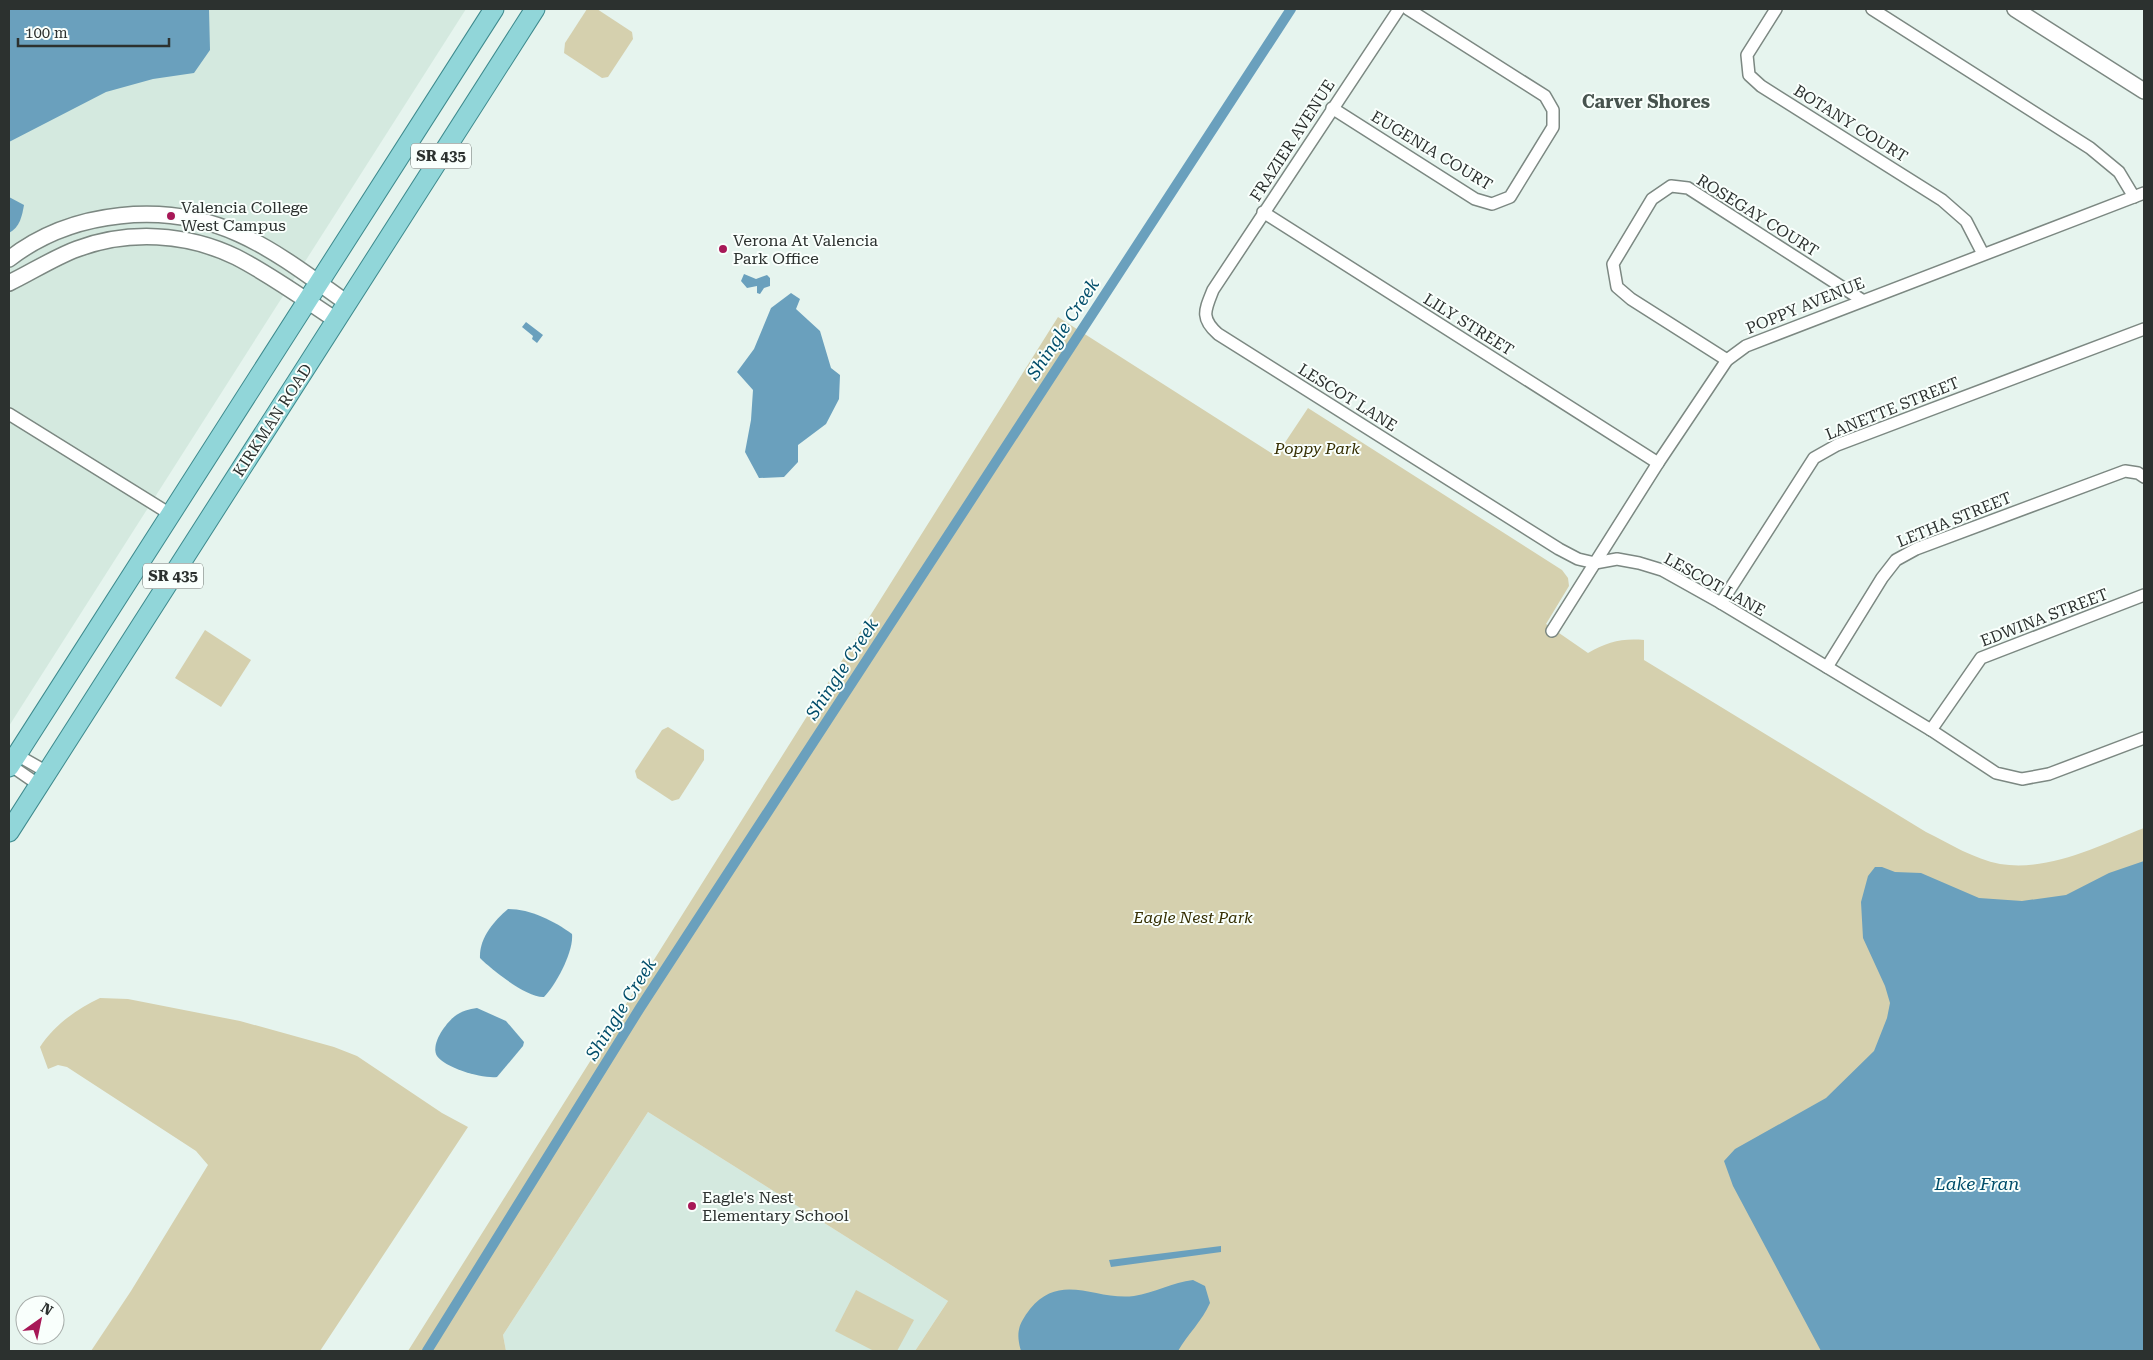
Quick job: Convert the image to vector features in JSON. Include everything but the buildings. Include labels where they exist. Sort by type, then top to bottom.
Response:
[{"type":"main road","name":"SR 435","points":[[12,762],[494,9]]},
{"type":"main road","name":"KIRKMAN ROAD","points":[[9,832],[535,9]]},
{"type":"street","name":"FRAZIER AVENUE","points":[[1213,290],[1399,9]]},
{"type":"street","name":"EUGENIA COURT","points":[[1332,108],[1475,199],[1492,204],[1510,197],[1553,127],[1553,110],[1544,96],[1408,9]]},
{"type":"street","name":"BOTANY COURT","points":[[1776,9],[1746,55],[1749,75],[1761,86],[1942,200],[1966,221],[1983,254]]},
{"type":"street","points":[[1872,9],[2090,148],[2119,172],[2139,195]]},
{"type":"street","points":[[2015,9],[2144,91]]},
{"type":"street","name":"ROSEGAY COURT","points":[[1727,360],[1631,299],[1617,287],[1613,264],[1652,199],[1671,186],[1688,188],[1862,300]]},
{"type":"street","name":"POPPY AVENUE","points":[[1552,632],[1658,463],[1727,360],[1746,346],[2139,195]]},
{"type":"street","name":"LILY STREET","points":[[1263,212],[1658,463]]},
{"type":"street","points":[[9,259],[26,246],[77,224],[95,220],[138,214],[194,219],[239,234],[300,270],[347,303]]},
{"type":"street","points":[[9,284],[76,249],[113,239],[163,236],[204,245],[236,257],[336,320]]},
{"type":"street","name":"LESCOT LANE","points":[[1213,290],[1205,310],[1208,324],[1218,334],[1560,549],[1578,559],[1595,563],[1617,559],[1662,570],[1827,667],[1996,772],[2022,779],[2049,774],[2144,738]]},
{"type":"street","name":"LANETTE STREET","points":[[1721,603],[1814,458],[1837,445],[2144,328]]},
{"type":"street","points":[[9,414],[170,514]]},
{"type":"street","name":"LETHA STREET","points":[[1827,667],[1882,578],[1896,560],[1916,549],[2125,471],[2138,473],[2144,477]]},
{"type":"street","name":"EDWINA STREET","points":[[1931,730],[1981,658],[2144,595]]},
{"type":"street","points":[[12,762],[43,779]]},
{"type":"shaded area","name":"Valencia College West Campus","points":[[9,9],[466,9],[9,726]]},
{"type":"shaded area","name":"Eagle's Nest Elementary School","points":[[648,1112],[948,1301],[915,1351],[506,1351],[503,1335]]},
{"type":"green space","points":[[587,9],[597,9],[632,32],[633,39],[608,77],[602,78],[564,53],[565,43]]},
{"type":"green space","name":"Eagle Nest Park","points":[[1058,317],[1276,456],[1308,408],[1562,570],[1568,578],[1569,586],[1546,624],[1588,653],[1615,642],[1644,640],[1644,660],[1926,832],[1962,851],[2000,864],[2037,864],[2055,861],[2092,849],[2144,828],[2144,1351],[915,1351],[948,1301],[648,1112],[503,1335],[506,1351],[408,1351]]},
{"type":"green space","points":[[205,630],[251,660],[221,707],[175,678]]},
{"type":"green space","points":[[668,727],[704,750],[704,760],[679,799],[672,801],[637,778],[635,771],[662,730]]},
{"type":"green space","points":[[100,998],[128,999],[240,1021],[334,1047],[357,1056],[442,1113],[468,1127],[320,1351],[91,1351],[131,1291],[208,1165],[196,1151],[67,1067],[58,1065],[48,1069],[40,1047],[67,1018]]},
{"type":"green space","points":[[856,1290],[914,1320],[897,1351],[874,1351],[835,1331]]},
{"type":"water","points":[[9,9],[209,9],[210,50],[194,73],[153,79],[106,92],[9,142]]},
{"type":"water","points":[[9,197],[24,205],[18,224],[9,233]]},
{"type":"water","points":[[744,274],[756,279],[767,275],[770,278],[770,286],[764,288],[760,294],[757,293],[757,286],[747,288],[741,281]]},
{"type":"water","points":[[791,293],[800,299],[796,309],[820,331],[831,368],[840,375],[839,399],[826,424],[798,445],[798,462],[784,477],[759,478],[745,452],[751,420],[753,390],[737,372],[754,349],[771,308]]},
{"type":"water","points":[[526,322],[543,335],[537,343],[532,339],[533,336],[522,327]]},
{"type":"water","name":"Lake Fran","points":[[2144,861],[2144,1351],[1821,1351],[1733,1186],[1724,1161],[1735,1149],[1826,1098],[1874,1051],[1887,1018],[1890,1003],[1885,986],[1863,938],[1861,902],[1868,876],[1875,867],[1882,867],[1895,872],[1921,873],[1979,898],[2022,901],[2066,895],[2109,873]]},
{"type":"water","points":[[508,909],[534,913],[572,934],[570,949],[563,967],[549,992],[544,997],[519,988],[480,958],[482,944],[488,930]]},
{"type":"water","points":[[477,1008],[506,1021],[524,1042],[523,1046],[497,1077],[465,1072],[448,1065],[437,1056],[435,1051],[440,1034],[451,1019],[463,1012]]},
{"type":"water","points":[[1221,1246],[1221,1252],[1111,1267],[1109,1260]]},
{"type":"water","points":[[1193,1280],[1205,1286],[1210,1303],[1178,1351],[1021,1351],[1018,1334],[1023,1320],[1030,1309],[1042,1298],[1054,1292],[1079,1290],[1106,1295],[1134,1296]]},
{"type":"waterway","name":"Shingle Creek","points":[[427,1351],[640,1008],[1291,9]]},
{"type":"place","name":"Valencia College West Campus","points":[[171,216]]},
{"type":"place","name":"Verona At Valencia Park Office","points":[[723,249]]},
{"type":"place","name":"Eagle's Nest Elementary School","points":[[692,1206]]},
{"type":"district","name":"Carver Shores","points":[[1646,102]]},
{"type":"park label","name":"Poppy Park","points":[[1317,448]]}]
